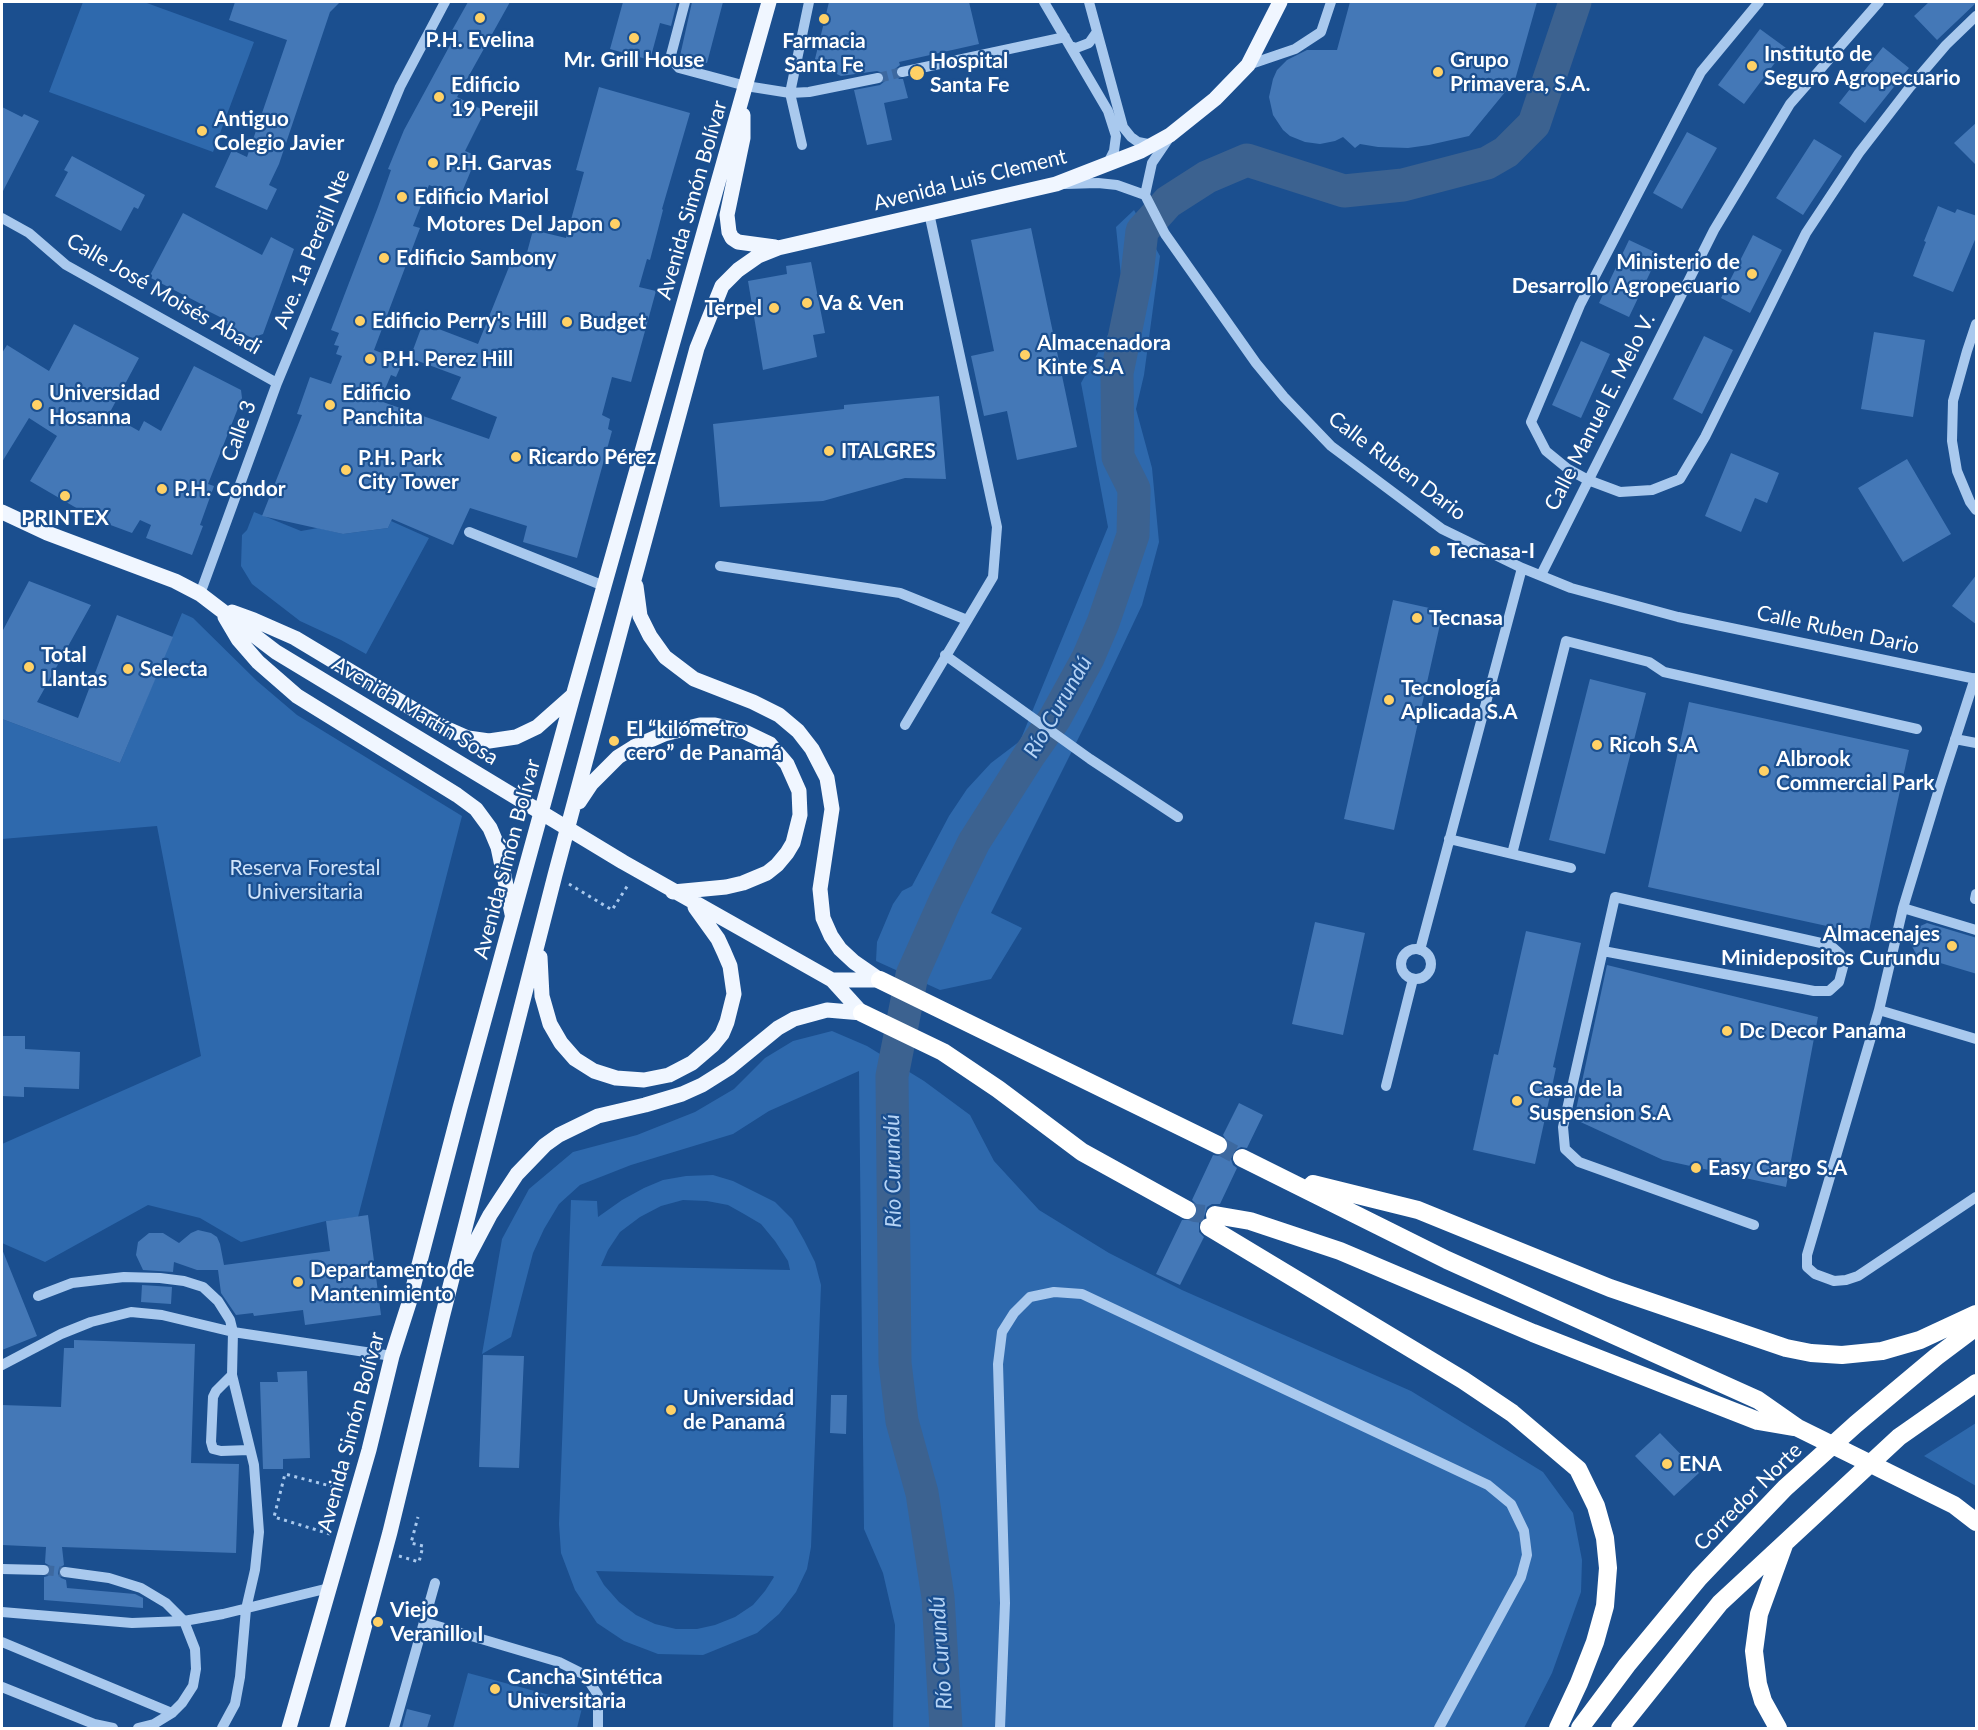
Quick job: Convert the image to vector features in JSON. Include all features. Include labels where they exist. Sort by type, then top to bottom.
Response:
[{"type":"highway","points":[[883,982],[1218,1146]]},
{"type":"highway","points":[[865,1014],[944,1052],[1082,1152],[1187,1210]]},
{"type":"highway","points":[[1242,1158],[1447,1260],[1758,1400],[1798,1428],[1954,1505],[1977,1522]]},
{"type":"highway","points":[[1278,1174],[1418,1210],[1610,1288],[1803,1352],[1842,1355],[1882,1351],[1920,1340],[1977,1314]]},
{"type":"highway","points":[[1558,1728],[1595,1642],[1605,1606],[1607,1587],[1605,1538],[1596,1506],[1578,1469],[1512,1413],[1212,1221],[1250,1221],[1340,1251],[1533,1333],[1758,1421],[1798,1428]]},
{"type":"highway","name":"Corredor Norte","points":[[1580,1728],[1627,1665],[1699,1578],[1785,1488],[1936,1357],[1977,1327]]},
{"type":"highway","points":[[1620,1728],[1720,1603],[1899,1437],[1977,1383]]},
{"type":"highway","points":[[1778,1728],[1763,1701],[1758,1684],[1754,1651],[1759,1614],[1786,1541]]},
{"type":"main road","name":"Avenida Simón Bolívar","points":[[289,1728],[369,1450],[392,1356],[409,1303],[573,696],[769,2]]},
{"type":"main road","name":"Avenida Luis Clement","points":[[778,248],[1056,184],[1153,145],[1170,135],[1215,99],[1248,65],[1280,2]]},
{"type":"main road","points":[[744,91],[743,138],[727,215],[729,232],[738,242],[778,248]]},
{"type":"main road","points":[[337,1728],[390,1532],[555,875],[697,348],[722,286],[738,270],[758,256],[778,248]]},
{"type":"main road","name":"Avenida Martín Sosa","points":[[2,512],[47,533],[175,581],[200,594],[276,652],[637,871],[832,980],[865,1014]]},
{"type":"main road","points":[[635,576],[640,616],[650,636],[665,657],[694,679],[753,702],[779,715],[798,731],[812,749],[827,778],[832,809],[820,889],[823,918],[840,949],[883,982]]},
{"type":"main road","points":[[220,609],[254,620],[295,638],[443,727],[468,738],[489,741],[516,737],[537,727],[573,696]]},
{"type":"main road","points":[[220,609],[238,639],[258,662],[297,696],[476,809],[490,828],[498,847],[513,919]]},
{"type":"main road","points":[[571,814],[591,784],[618,757],[664,734],[700,725],[715,725],[745,732],[770,744],[787,764],[799,791],[800,815],[793,843],[787,853],[767,873],[743,883],[673,892]]},
{"type":"main road","points":[[541,933],[542,996],[550,1024],[561,1043],[575,1059],[604,1075],[629,1080],[655,1078],[679,1071],[704,1054],[722,1034],[732,1008],[734,994],[730,966],[718,939],[692,902]]},
{"type":"main road","name":"Avenida Martín Sosa","points":[[832,980],[883,982]]},
{"type":"main road","points":[[442,1318],[465,1261],[490,1215],[517,1174],[545,1145],[576,1125],[598,1116],[645,1105],[702,1085],[729,1068],[761,1040],[794,1019],[827,1010],[865,1014]]},
{"type":"street","name":"Ave. 1a Perejil Nte","points":[[277,383],[400,87],[445,2]]},
{"type":"street","points":[[685,2],[671,55],[679,68],[744,91],[809,92],[878,78]]},
{"type":"street","points":[[802,145],[790,93],[809,2]]},
{"type":"street","points":[[1044,2],[1108,111],[1116,136],[1114,151],[1107,165]]},
{"type":"street","points":[[1089,2],[1123,127],[1131,137],[1153,145]]},
{"type":"street","points":[[1248,65],[1295,48],[1321,32],[1331,2]]},
{"type":"street","points":[[1759,2],[1701,72],[1580,305],[1531,422],[1545,451],[1588,480],[1620,492],[1652,490],[1680,479],[1706,437],[1806,233],[1859,153],[1910,87],[1946,45],[1977,16]]},
{"type":"street","name":"Calle Manuel E. Melo V.","points":[[1541,575],[1714,230],[1790,104],[1879,2]]},
{"type":"street","points":[[902,72],[1029,45],[1067,41],[1076,48],[1089,44],[1096,33]]},
{"type":"street","points":[[1056,184],[1098,183],[1132,189],[1147,197],[1152,163],[1170,135]]},
{"type":"street","name":"Calle Ruben Dario","points":[[1147,197],[1165,234],[1256,363],[1284,397],[1331,446],[1442,529],[1522,568],[1571,588],[1678,617],[1976,679]]},
{"type":"street","points":[[905,725],[993,577],[997,527],[929,213]]},
{"type":"street","name":"Calle José Moisés Abadi","points":[[2,218],[29,233],[66,265],[277,383]]},
{"type":"street","points":[[1977,324],[1953,401],[1952,441],[1957,471],[1970,502],[1977,510]]},
{"type":"street","name":"Calle 3","points":[[200,594],[277,383]]},
{"type":"street","points":[[470,532],[604,586]]},
{"type":"street","points":[[720,566],[900,594],[967,620]]},
{"type":"street","points":[[1420,950],[1522,568]]},
{"type":"street","points":[[1512,854],[1566,641],[1649,662],[1664,672],[1917,729]]},
{"type":"street","points":[[945,655],[1090,759],[1178,817]]},
{"type":"street","points":[[1976,679],[1903,908],[1879,1010],[1807,1255],[1807,1267],[1815,1274],[1834,1281],[1858,1276],[1977,1197]]},
{"type":"street","points":[[1955,739],[1977,743]]},
{"type":"street","points":[[1449,838],[1571,868]]},
{"type":"street","points":[[1603,951],[1814,991],[1829,991],[1839,982],[1842,967],[1840,954],[1830,945],[1615,897],[1563,1127],[1565,1149],[1579,1162],[1754,1225]]},
{"type":"street","points":[[1903,908],[1977,930]]},
{"type":"street","points":[[1414,949],[1427,955],[1430,959],[1430,968],[1425,976],[1413,979],[1403,972],[1401,963],[1405,954],[1414,949]]},
{"type":"street","points":[[1386,1086],[1413,979]]},
{"type":"street","points":[[1879,1010],[1977,1039]]},
{"type":"street","points":[[38,1296],[72,1283],[94,1280],[124,1277],[184,1281],[203,1287],[218,1300],[230,1320],[233,1332],[232,1375],[254,1465],[260,1532],[255,1570],[246,1609],[240,1677],[235,1704],[222,1728]]},
{"type":"street","points":[[1000,1728],[1005,1603],[998,1364],[1002,1332],[1014,1313],[1030,1297],[1054,1292],[1082,1294],[1093,1299],[1488,1485],[1510,1504],[1524,1531],[1527,1555],[1521,1577],[1439,1728]]},
{"type":"street","points":[[2,1365],[61,1334],[91,1322],[131,1312],[162,1315],[233,1332],[392,1356]]},
{"type":"street","points":[[232,1375],[213,1397],[211,1442],[213,1449],[221,1451],[249,1450]]},
{"type":"street","points":[[2,1569],[44,1570]]},
{"type":"street","points":[[65,1572],[109,1578],[141,1588],[166,1604],[184,1621],[195,1649],[196,1669],[193,1686],[172,1713],[154,1724],[138,1728]]},
{"type":"street","points":[[394,1728],[435,1583]]},
{"type":"street","points":[[2,1612],[132,1623],[184,1621],[246,1609],[329,1588]]},
{"type":"street","points":[[424,1622],[559,1662],[585,1675],[598,1695],[598,1728]]},
{"type":"street","points":[[2,1642],[172,1713]]},
{"type":"street","points":[[2,1687],[94,1724],[113,1728]]},
{"type":"path","points":[[555,875],[612,910],[637,871]]},
{"type":"path","points":[[274,1517],[285,1473],[322,1484]]},
{"type":"path","points":[[418,1517],[411,1543],[423,1546],[419,1562]]},
{"type":"green space","points":[[83,2],[144,2],[254,42],[213,152],[49,92]]},
{"type":"green space","points":[[1134,210],[1160,256],[1144,375],[1136,409],[1152,468],[1159,542],[1142,605],[991,913],[1022,928],[991,979],[940,990],[876,961],[877,942],[893,904],[902,891],[912,886],[949,816],[967,789],[991,763],[1020,741],[1108,527],[1081,383],[1124,306],[1116,227]]},
{"type":"green space","points":[[254,512],[301,531],[318,528],[343,534],[388,528],[391,521],[429,538],[366,654],[300,621],[252,584],[241,566],[242,535],[247,530]]},
{"type":"green space","name":"Reserva Forestal Universitaria","points":[[182,613],[193,618],[257,681],[297,715],[462,816],[358,1217],[326,1221],[241,1242],[200,1218],[148,1205],[45,1262],[2,1243],[2,1144],[201,1056],[157,826],[2,839],[2,719],[120,763]]},
{"type":"green space","points":[[832,1031],[867,1046],[924,1081],[970,1115],[994,1161],[1039,1210],[1109,1253],[1182,1290],[1411,1391],[1543,1472],[1573,1513],[1582,1560],[1581,1592],[1552,1673],[1524,1728],[893,1728],[895,1625],[883,1573],[864,1529],[859,1071],[769,1111],[733,1134],[631,1165],[580,1185],[559,1204],[533,1253],[511,1337],[482,1354],[502,1239],[529,1189],[573,1152],[637,1135],[695,1112],[734,1089],[765,1058],[793,1041]]},
{"type":"green space","points":[[713,1175],[733,1181],[775,1202],[792,1219],[804,1240],[815,1262],[821,1285],[811,1547],[807,1569],[796,1592],[779,1614],[757,1633],[703,1655],[658,1654],[624,1641],[597,1623],[575,1590],[561,1553],[559,1524],[571,1200],[597,1201],[598,1217],[644,1188],[663,1180]],"holes":[[[683,1200],[728,1205],[761,1224],[788,1261],[790,1270],[601,1266],[620,1232],[640,1217],[661,1206]],[[596,1571],[773,1576],[774,1577],[753,1605],[735,1617],[697,1629],[676,1629],[655,1624],[636,1615],[619,1602],[604,1585]]]},
{"type":"green space","points":[[1976,1423],[1976,1486],[1924,1456]]},
{"type":"green space","name":"Cancha Sintética Universitaria","points":[[468,1673],[583,1704],[577,1728],[453,1728]]},
{"type":"building","points":[[235,2],[340,2],[330,12],[279,164],[269,185],[277,189],[267,210],[215,187],[232,150],[247,157],[287,40],[229,20]]},
{"type":"building","points":[[468,2],[510,2],[457,97],[485,111],[465,151],[477,156],[460,197],[429,185],[413,226],[420,228],[374,350],[403,361],[396,377],[391,375],[380,401],[489,439],[497,417],[451,399],[461,377],[410,358],[423,323],[478,344],[513,257],[525,260],[533,230],[566,238],[584,172],[576,170],[599,87],[690,113],[662,209],[650,260],[647,259],[639,287],[656,291],[631,382],[612,377],[602,415],[610,419],[608,429],[612,431],[577,558],[523,542],[527,526],[470,508],[453,545],[392,519],[388,528],[343,534],[262,516],[302,415],[297,414],[310,377],[331,384],[342,356],[336,354],[339,346],[334,345],[339,333],[331,330],[378,207],[391,170],[388,169],[404,130],[455,36],[450,34]]},
{"type":"building","name":"Mr. Grill House","points":[[623,2],[677,2],[671,26],[660,23],[650,60],[610,49]]},
{"type":"building","points":[[692,2],[723,2],[707,63],[680,56]]},
{"type":"building","points":[[829,2],[969,2],[979,44],[899,62],[900,65],[895,69],[895,74],[899,79],[903,79],[908,98],[884,103],[892,140],[867,145],[854,90],[880,85],[885,81],[885,76],[877,71],[841,76],[814,63]]},
{"type":"building","name":"Grupo Primavera, S.A.","points":[[1350,2],[1537,2],[1515,80],[1469,136],[1408,148],[1360,144],[1355,148],[1343,137],[1320,144],[1305,142],[1290,136],[1273,115],[1269,97],[1273,79],[1277,70],[1287,60],[1307,50],[1337,50]]},
{"type":"building","points":[[1929,2],[1977,2],[1937,40],[1914,16]]},
{"type":"building","name":"Instituto de Seguro Agropecuario","points":[[1760,29],[1786,48],[1744,104],[1718,85]]},
{"type":"building","points":[[1883,47],[1909,68],[1865,123],[1839,103]]},
{"type":"building","points":[[2,107],[22,117],[24,114],[39,121],[2,193]]},
{"type":"building","points":[[1977,122],[1977,166],[1954,143]]},
{"type":"building","points":[[1687,132],[1717,148],[1682,209],[1653,193]]},
{"type":"building","points":[[1814,139],[1842,156],[1803,215],[1776,198]]},
{"type":"building","points":[[72,156],[145,195],[138,209],[134,207],[121,231],[55,196],[68,172],[64,170]]},
{"type":"building","points":[[1938,206],[1955,213],[1957,209],[1977,216],[1977,235],[1953,292],[1913,276]]},
{"type":"building","points":[[183,213],[262,255],[271,237],[294,249],[263,334],[252,338],[226,325],[228,321],[204,309],[205,306],[149,277]]},
{"type":"building","points":[[1031,228],[1077,447],[1017,460],[1007,411],[984,416],[971,356],[994,351],[971,240]]},
{"type":"building","name":"Ministerio de Desarrollo Agropecuario","points":[[1753,235],[1782,250],[1750,313],[1721,298]]},
{"type":"building","points":[[1629,240],[1659,254],[1629,317],[1599,303]]},
{"type":"building","name":"Terpel","points":[[811,262],[825,333],[813,335],[817,357],[763,370],[748,281],[787,274],[786,266]]},
{"type":"building","points":[[74,324],[139,358],[109,414],[139,431],[144,421],[161,431],[194,366],[241,390],[242,398],[208,484],[214,486],[192,555],[146,538],[151,525],[140,520],[132,533],[97,520],[30,481],[57,436],[29,418],[2,462],[2,353],[7,345],[49,371]]},
{"type":"building","points":[[1874,332],[1925,340],[1913,417],[1861,409]]},
{"type":"building","points":[[1704,336],[1733,350],[1702,414],[1673,399]]},
{"type":"building","points":[[1581,341],[1610,354],[1581,418],[1552,405]]},
{"type":"building","name":"ITALGRES","points":[[939,396],[946,479],[905,478],[823,501],[720,507],[713,424],[844,409],[844,405]]},
{"type":"building","points":[[1731,453],[1779,473],[1767,503],[1755,498],[1741,532],[1705,516]]},
{"type":"building","points":[[1907,459],[1951,534],[1903,562],[1858,488]]},
{"type":"building","points":[[1977,574],[1977,625],[1952,606]]},
{"type":"building","points":[[29,581],[91,605],[37,702],[78,718],[117,615],[173,637],[120,763],[2,719],[2,632]]},
{"type":"building","points":[[1393,600],[1443,611],[1394,830],[1344,819]]},
{"type":"building","points":[[1590,679],[1646,693],[1605,854],[1549,840]]},
{"type":"building","points":[[1689,702],[1909,750],[1868,935],[1648,887]]},
{"type":"building","points":[[1315,922],[1365,933],[1343,1035],[1292,1024]]},
{"type":"building","points":[[1927,923],[1977,938],[1977,974],[1917,956],[1910,942],[1914,929]]},
{"type":"building","points":[[1526,931],[1581,943],[1553,1067],[1556,1068],[1535,1164],[1473,1150],[1494,1054],[1498,1055]]},
{"type":"building","points":[[1607,965],[1818,1017],[1786,1187],[1663,1160],[1574,1119]]},
{"type":"building","points":[[2,1036],[25,1036],[25,1049],[80,1052],[79,1089],[24,1087],[24,1097],[2,1096]]},
{"type":"building","points":[[1239,1103],[1263,1115],[1247,1148],[1241,1147],[1232,1152],[1231,1159],[1237,1168],[1220,1204],[1207,1207],[1204,1217],[1199,1222],[1199,1232],[1204,1237],[1180,1285],[1156,1274],[1182,1220],[1192,1220],[1197,1215],[1197,1205],[1192,1200],[1213,1155],[1219,1156],[1228,1150],[1229,1144],[1223,1135]]},
{"type":"building","name":"Departamento de Mantenimiento","points":[[368,1215],[381,1315],[305,1325],[303,1310],[254,1316],[253,1313],[236,1315],[221,1293],[218,1270],[197,1270],[174,1262],[173,1272],[143,1270],[136,1255],[138,1242],[149,1233],[163,1233],[179,1243],[198,1230],[217,1237],[224,1265],[330,1251],[326,1221]]},
{"type":"building","points":[[2,1249],[37,1336],[2,1350]]},
{"type":"building","points":[[142,1285],[172,1287],[171,1304],[141,1302]]},
{"type":"building","points":[[74,1340],[195,1344],[191,1463],[239,1464],[236,1553],[62,1547],[64,1565],[59,1568],[58,1574],[66,1580],[67,1588],[135,1594],[143,1598],[143,1608],[44,1600],[44,1577],[48,1576],[51,1571],[50,1566],[45,1563],[46,1547],[2,1545],[2,1405],[61,1407],[64,1348],[74,1348]]},
{"type":"building","points":[[483,1355],[524,1356],[519,1468],[479,1467]]},
{"type":"building","points":[[307,1371],[310,1458],[283,1459],[283,1469],[263,1469],[260,1382],[278,1382],[277,1372]]},
{"type":"building","points":[[831,1395],[847,1395],[846,1434],[830,1433]]},
{"type":"building","name":"ENA","points":[[1660,1433],[1699,1473],[1674,1496],[1635,1456]]},
{"type":"building","points":[[407,1709],[431,1715],[427,1728],[402,1728]]},
{"type":"waterway","name":"Río Curundú","points":[[946,1728],[938,1597],[922,1493],[902,1421],[895,1363],[892,1076],[912,975],[974,842],[1055,718],[1088,658],[1103,623],[1133,535],[1134,489],[1118,457],[1117,373],[1137,275],[1142,231],[1168,202],[1207,177],[1247,160],[1344,191],[1403,185],[1487,163],[1506,152],[1534,124],[1575,2]]},
{"type":"tunnel","points":[[878,78],[902,72]]},
{"type":"tunnel","points":[[1218,1145],[1242,1158]]},
{"type":"tunnel","points":[[1187,1210],[1215,1215]]},
{"type":"tunnel","points":[[44,1570],[65,1572]]},
{"type":"place","name":"P.H. Evelina","points":[[480,18]]},
{"type":"place","name":"Farmacia Santa Fe","points":[[824,19]]},
{"type":"place","name":"Mr. Grill House","points":[[634,38]]},
{"type":"place","name":"Instituto de Seguro Agropecuario","points":[[1752,66]]},
{"type":"place","name":"Grupo Primavera, S.A.","points":[[1438,72]]},
{"type":"place","name":"Hospital Santa Fe","points":[[917,73]]},
{"type":"place","name":"Edificio 19 Perejil","points":[[439,97]]},
{"type":"place","name":"Antiguo Colegio Javier","points":[[202,131]]},
{"type":"place","name":"P.H. Garvas","points":[[433,163]]},
{"type":"place","name":"Edificio Mariol","points":[[402,197]]},
{"type":"place","name":"Motores Del Japon","points":[[615,224]]},
{"type":"place","name":"Edificio Sambony","points":[[384,258]]},
{"type":"place","name":"Ministerio de Desarrollo Agropecuario","points":[[1752,274]]},
{"type":"place","name":"Va & Ven","points":[[807,303]]},
{"type":"place","name":"Terpel","points":[[774,308]]},
{"type":"place","name":"Edificio Perry's Hill","points":[[360,321]]},
{"type":"place","name":"Budget","points":[[567,322]]},
{"type":"place","name":"Almacenadora Kinte S.A","points":[[1025,355]]},
{"type":"place","name":"P.H. Perez Hill","points":[[370,359]]},
{"type":"place","name":"Universidad Hosanna","points":[[37,405]]},
{"type":"place","name":"Edificio Panchita","points":[[330,405]]},
{"type":"place","name":"ITALGRES","points":[[829,451]]},
{"type":"place","name":"Ricardo Pérez","points":[[516,457]]},
{"type":"place","name":"P.H. Park City Tower","points":[[346,470]]},
{"type":"place","name":"P.H. Condor","points":[[162,489]]},
{"type":"place","name":"PRINTEX","points":[[65,496]]},
{"type":"place","name":"Tecnasa-I","points":[[1435,551]]},
{"type":"place","name":"Tecnasa","points":[[1417,618]]},
{"type":"place","name":"Total Llantas","points":[[29,667]]},
{"type":"place","name":"Selecta","points":[[128,669]]},
{"type":"place","name":"Tecnología Aplicada S.A","points":[[1389,700]]},
{"type":"place","name":"El “kilómetro cero” de Panamá","points":[[614,741]]},
{"type":"place","name":"Ricoh S.A","points":[[1597,745]]},
{"type":"place","name":"Albrook Commercial Park","points":[[1764,771]]},
{"type":"place","name":"Almacenajes Minidepositos Curundu","points":[[1952,946]]},
{"type":"place","name":"Dc Decor Panama","points":[[1727,1031]]},
{"type":"place","name":"Casa de la Suspension S.A","points":[[1517,1101]]},
{"type":"place","name":"Easy Cargo S.A","points":[[1696,1168]]},
{"type":"place","name":"Departamento de Mantenimiento","points":[[298,1282]]},
{"type":"place","name":"Universidad de Panamá","points":[[671,1410]]},
{"type":"place","name":"ENA","points":[[1667,1464]]},
{"type":"place","name":"Viejo Veranillo I","points":[[378,1622]]},
{"type":"place","name":"Cancha Sintética Universitaria","points":[[495,1689]]}]
